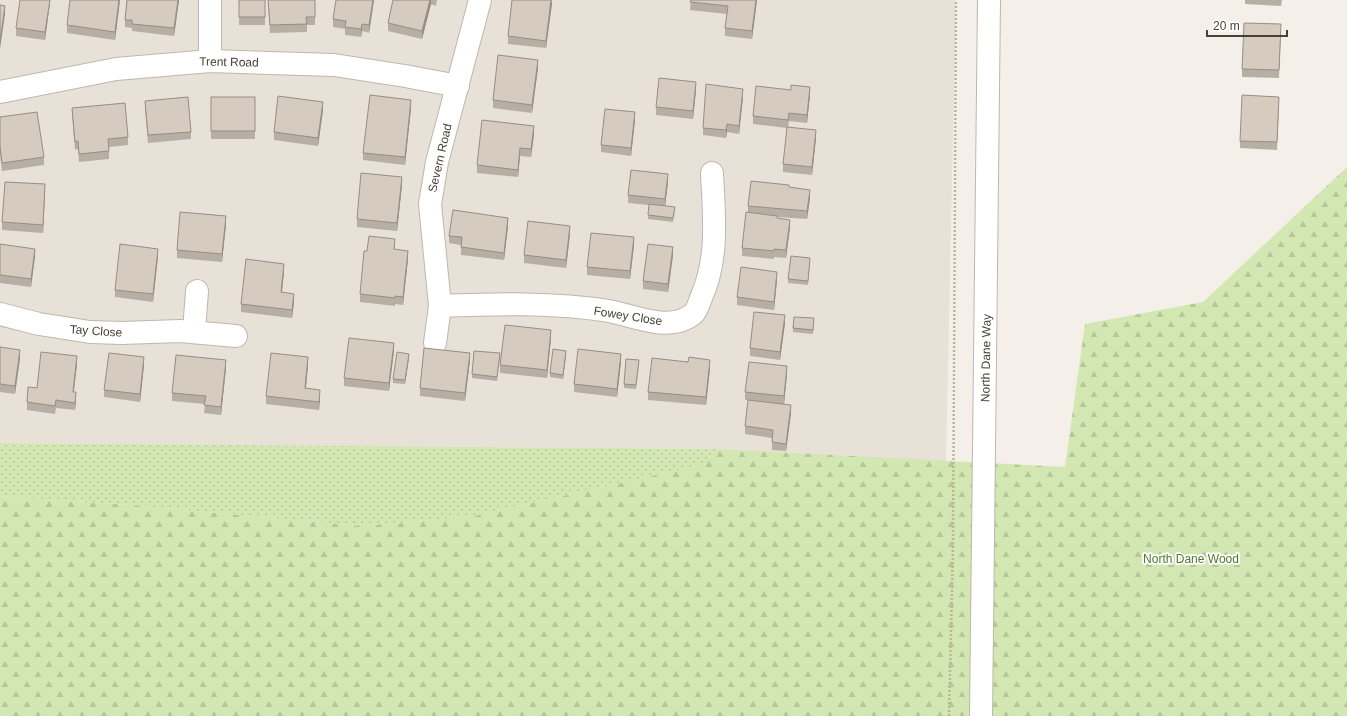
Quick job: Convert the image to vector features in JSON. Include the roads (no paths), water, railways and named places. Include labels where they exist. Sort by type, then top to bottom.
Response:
[{"type":"street","points":[[210,0],[210,60]]},
{"type":"street","name":"Severn Road","points":[[434,343],[440,306],[430,204],[437,162],[480,0]]},
{"type":"street","name":"North Dane Way","points":[[981,716],[990,0]]},
{"type":"street","name":"Trent Road","points":[[0,92],[116,69],[210,60],[334,65],[458,86]]},
{"type":"street","name":"Fowey Close","points":[[440,306],[516,303],[608,311],[657,322],[681,322],[694,313],[708,282],[715,238],[712,173]]},
{"type":"street","points":[[194,331],[197,291]]},
{"type":"street","name":"Tay Close","points":[[0,314],[39,324],[90,332],[122,333],[194,331],[236,336]]},
{"type":"park label","name":"North Dane Wood","points":[[1191,559]]}]
